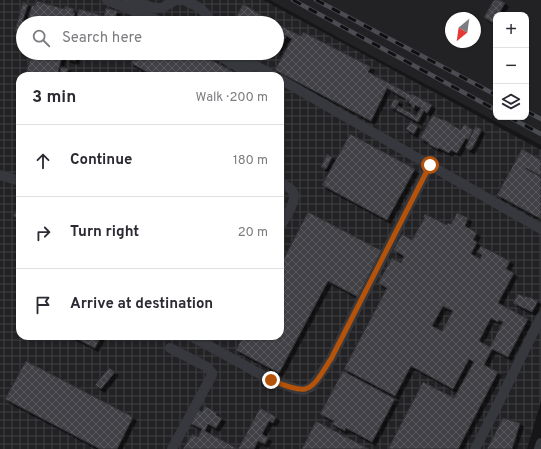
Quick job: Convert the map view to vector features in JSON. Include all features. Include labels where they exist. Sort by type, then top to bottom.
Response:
[{"type":"street","points":[[107,0],[147,16]]},
{"type":"street","points":[[127,0],[156,8],[162,8],[176,0],[184,0],[200,8],[207,16]]},
{"type":"street","points":[[227,60],[246,72]]},
{"type":"street","points":[[245,60],[267,72]]},
{"type":"street","points":[[284,81],[541,229]]},
{"type":"street","points":[[198,340],[271,380],[304,390],[311,386],[331,359],[430,165]]},
{"type":"street","points":[[0,175],[16,180]]},
{"type":"street","points":[[284,185],[293,191],[294,197],[284,219]]},
{"type":"street","points":[[475,449],[541,317]]},
{"type":"street","points":[[170,348],[207,367],[212,373],[172,449]]},
{"type":"street","points":[[539,449],[541,443]]},
{"type":"shaded area","points":[[0,0],[263,0],[541,150],[541,401],[527,449],[0,449]]},
{"type":"shaded area","points":[[270,0],[541,0],[541,145],[494,120],[529,120],[529,12],[493,12],[493,120]]},
{"type":"building","points":[[494,0],[500,0],[505,3],[500,12],[493,12],[493,23],[484,17]]},
{"type":"building","points":[[37,1],[65,9],[65,6],[74,9],[73,13],[75,13],[74,16],[29,16],[32,5],[35,6]]},
{"type":"building","points":[[23,2],[28,4],[24,16],[19,16]]},
{"type":"building","points":[[243,4],[263,16],[237,16]]},
{"type":"building","points":[[106,8],[117,11],[116,16],[104,16]]},
{"type":"building","points":[[79,9],[104,16],[77,16]]},
{"type":"building","points":[[284,28],[301,36],[303,32],[371,67],[368,72],[432,105],[427,113],[424,110],[418,122],[396,110],[398,106],[416,116],[421,108],[415,105],[414,108],[408,100],[407,102],[405,101],[406,99],[387,88],[371,121],[284,75],[284,72],[275,70],[280,60],[284,60],[284,54],[292,39],[284,35]]},
{"type":"building","points":[[30,60],[61,60],[58,72],[26,72]]},
{"type":"building","points":[[133,60],[211,60],[234,72],[147,72],[131,63]]},
{"type":"building","points":[[61,67],[68,68],[67,72],[60,72]]},
{"type":"building","points":[[394,99],[399,101],[395,109],[390,107]]},
{"type":"building","points":[[433,115],[461,130],[464,124],[473,130],[468,140],[466,138],[457,153],[451,150],[449,153],[439,148],[438,149],[420,138]]},
{"type":"building","points":[[410,122],[418,126],[414,134],[406,129]]},
{"type":"building","points":[[475,127],[481,129],[481,131],[472,149],[470,150],[466,148],[466,146]]},
{"type":"building","points":[[350,134],[415,169],[387,220],[322,185]]},
{"type":"building","points":[[522,149],[541,160],[541,176],[526,169],[541,177],[541,219],[497,195]]},
{"type":"building","points":[[327,154],[332,157],[326,169],[321,167]]},
{"type":"building","points":[[16,210],[16,217],[13,216]]},
{"type":"building","points":[[308,212],[382,251],[358,297],[328,281],[279,373],[236,350],[241,340],[284,340],[284,258]]},
{"type":"building","points":[[457,213],[468,218],[465,226],[477,233],[473,240],[477,242],[471,254],[480,259],[482,255],[477,252],[481,246],[510,261],[506,269],[514,273],[498,303],[528,319],[508,357],[492,349],[484,365],[498,372],[458,449],[388,449],[423,382],[454,398],[474,362],[469,359],[453,389],[411,366],[395,396],[344,369],[387,288],[378,283],[392,258],[401,263],[404,256],[393,250],[402,234],[412,240],[425,217],[423,217],[425,214],[447,225],[448,223],[451,224]],"holes":[[[443,306],[453,311],[442,331],[432,326]],[[491,318],[498,322],[499,320],[503,322],[490,347],[479,341]]]},
{"type":"building","points":[[518,294],[538,301],[532,312],[513,303]]},
{"type":"building","points":[[79,340],[99,340],[95,348]]},
{"type":"building","points":[[26,361],[133,417],[117,449],[100,449],[5,399]]},
{"type":"building","points":[[109,368],[115,372],[101,389],[95,385]]},
{"type":"building","points":[[343,371],[395,399],[372,442],[346,428],[345,431],[332,424],[334,421],[320,414]]},
{"type":"building","points":[[205,406],[217,413],[216,415],[222,418],[216,428],[208,424],[205,431],[238,449],[183,449],[192,434],[198,437],[202,429],[190,423],[197,409],[202,412]]},
{"type":"building","points":[[260,408],[276,417],[273,423],[269,421],[262,434],[268,438],[265,444],[258,441],[254,449],[238,449]]},
{"type":"building","points":[[503,418],[520,423],[512,449],[487,449]]},
{"type":"building","points":[[316,421],[369,449],[302,449]]},
{"type":"railway","points":[[293,0],[493,108]]},
{"type":"railway","points":[[316,0],[493,93]]},
{"type":"railway","points":[[529,113],[541,119]]},
{"type":"railway","points":[[515,120],[541,134]]},
{"type":"route","points":[[271,380],[304,390],[311,386],[318,378],[331,359],[430,165]]}]
